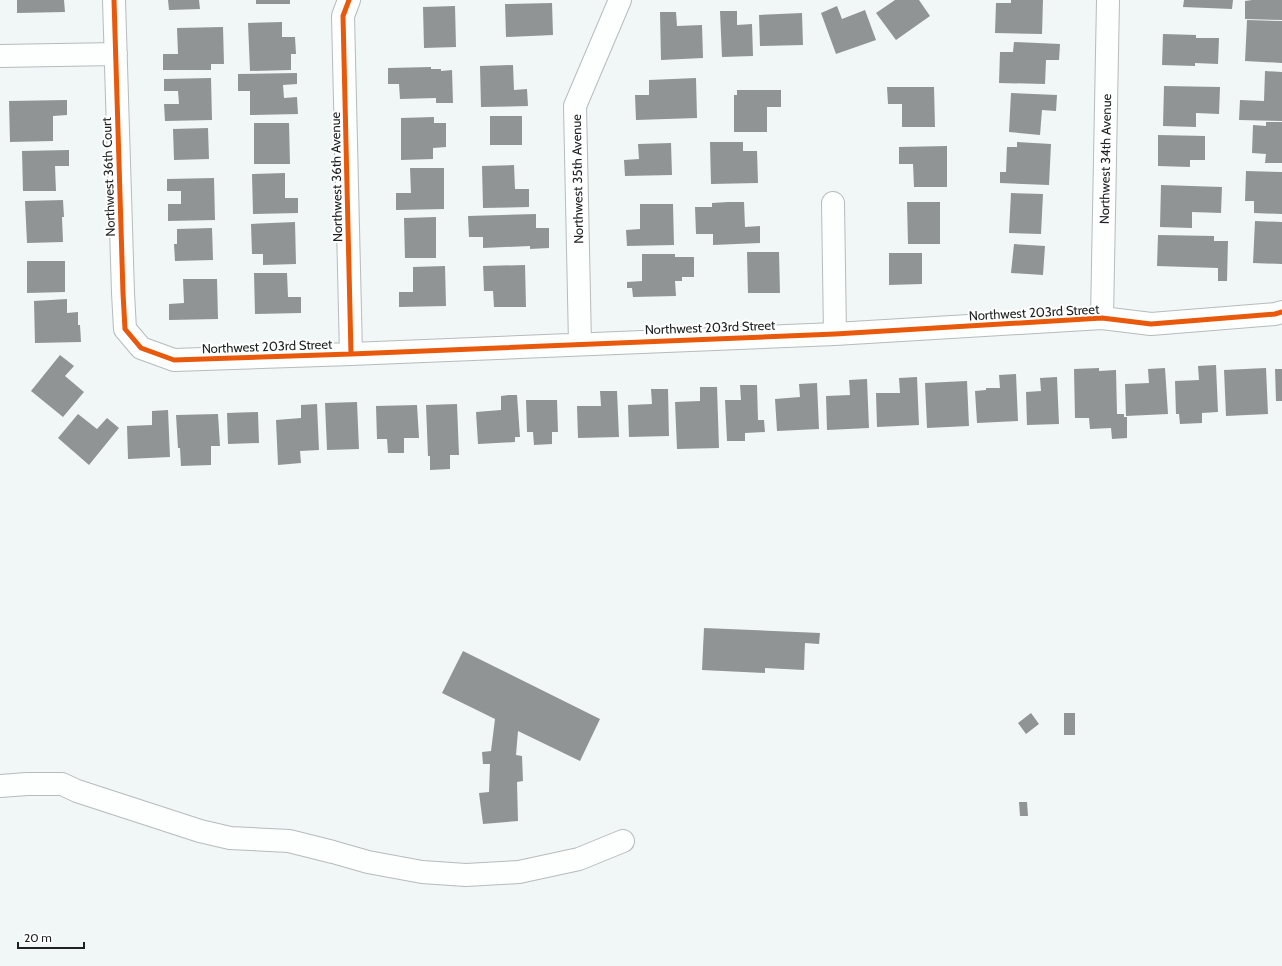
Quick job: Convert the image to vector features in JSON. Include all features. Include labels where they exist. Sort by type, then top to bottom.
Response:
[{"type":"street","name":"Northwest 36th Court","points":[[114,0],[122,285],[125,329],[141,348]]},
{"type":"street","name":"Northwest 36th Avenue","points":[[349,0],[343,16],[351,354]]},
{"type":"street","name":"Northwest 35th Avenue","points":[[580,344],[575,106],[620,0]]},
{"type":"street","name":"Northwest 34th Avenue","points":[[1102,318],[1108,0]]},
{"type":"street","points":[[0,56],[116,54]]},
{"type":"street","points":[[833,203],[835,334]]},
{"type":"street","name":"Northwest 203rd Street","points":[[141,348],[174,360],[835,334],[1102,318],[1151,324],[1275,314],[1282,312]]},
{"type":"street","points":[[0,786],[62,784],[77,791],[200,832],[230,838],[289,841],[368,862],[422,872],[466,875],[519,872],[580,859],[623,841]]},
{"type":"building","points":[[17,0],[64,0],[65,12],[17,13]]},
{"type":"building","points":[[168,0],[199,0],[200,9],[169,10]]},
{"type":"building","points":[[256,0],[290,0],[290,4],[256,4]]},
{"type":"building","points":[[895,0],[919,0],[930,16],[896,40],[876,13]]},
{"type":"building","points":[[1011,0],[1043,0],[1042,34],[995,33],[996,3],[1011,3]]},
{"type":"building","points":[[1184,0],[1233,0],[1232,9],[1183,7]]},
{"type":"building","points":[[1282,0],[1282,20],[1245,19],[1245,1]]},
{"type":"building","points":[[552,3],[553,35],[506,37],[505,4]]},
{"type":"building","points":[[455,6],[456,47],[424,48],[423,7]]},
{"type":"building","points":[[837,6],[842,19],[865,10],[876,40],[836,54],[821,13]]},
{"type":"building","points":[[720,11],[737,11],[737,25],[752,24],[753,56],[722,57]]},
{"type":"building","points":[[660,12],[676,12],[677,26],[702,25],[703,58],[661,60]]},
{"type":"building","points":[[802,13],[803,45],[760,46],[759,15]]},
{"type":"building","points":[[1247,20],[1282,21],[1282,63],[1245,61]]},
{"type":"building","points":[[282,22],[282,37],[295,37],[296,54],[291,54],[291,70],[250,71],[248,23]]},
{"type":"building","points":[[223,27],[224,64],[211,64],[211,70],[163,70],[163,54],[178,54],[177,28]]},
{"type":"building","points":[[1163,34],[1196,35],[1196,38],[1219,38],[1218,64],[1195,63],[1195,66],[1162,65]]},
{"type":"building","points":[[1014,42],[1060,44],[1059,60],[1046,60],[1045,84],[999,83],[1000,52],[1013,52]]},
{"type":"building","points":[[513,65],[514,90],[527,89],[528,106],[481,107],[480,66]]},
{"type":"building","points":[[431,67],[431,69],[441,69],[441,71],[452,70],[453,103],[436,103],[436,98],[400,99],[399,84],[388,84],[388,68]]},
{"type":"building","points":[[1265,71],[1282,72],[1282,121],[1239,120],[1240,100],[1264,101]]},
{"type":"building","points":[[297,73],[297,84],[283,85],[284,98],[297,97],[298,114],[250,115],[250,91],[238,91],[238,74]]},
{"type":"building","points":[[211,78],[212,120],[165,121],[164,104],[179,104],[178,91],[164,91],[164,79]]},
{"type":"building","points":[[696,78],[697,118],[636,120],[635,95],[649,95],[649,80]]},
{"type":"building","points":[[1164,86],[1220,87],[1219,114],[1196,113],[1196,127],[1163,126]]},
{"type":"building","points":[[887,87],[934,87],[935,127],[902,127],[902,104],[888,104]]},
{"type":"building","points":[[737,90],[781,90],[781,107],[767,107],[767,132],[734,132],[734,95],[737,95]]},
{"type":"building","points":[[1011,93],[1057,95],[1056,111],[1042,110],[1040,135],[1009,132]]},
{"type":"building","points":[[67,100],[67,115],[53,116],[53,141],[10,142],[9,101]]},
{"type":"building","points":[[490,116],[522,116],[522,145],[490,145]]},
{"type":"building","points":[[434,117],[434,123],[446,123],[446,147],[433,148],[433,159],[401,160],[401,118]]},
{"type":"building","points":[[1266,122],[1282,122],[1282,163],[1265,163],[1266,154],[1252,153],[1253,125],[1266,126]]},
{"type":"building","points":[[254,123],[289,123],[290,164],[254,164]]},
{"type":"building","points":[[208,128],[209,159],[174,160],[173,129]]},
{"type":"building","points":[[1158,135],[1205,136],[1205,160],[1190,160],[1190,167],[1158,166]]},
{"type":"building","points":[[710,142],[743,142],[743,151],[757,151],[758,183],[711,184]]},
{"type":"building","points":[[1017,142],[1051,144],[1049,185],[1000,183],[1000,172],[1006,172],[1007,147],[1017,147]]},
{"type":"building","points":[[671,143],[672,175],[625,176],[624,160],[639,159],[638,144]]},
{"type":"building","points":[[947,146],[947,187],[914,187],[913,164],[899,164],[899,147]]},
{"type":"building","points":[[69,150],[69,166],[55,166],[56,191],[23,191],[22,151]]},
{"type":"building","points":[[514,165],[515,189],[529,189],[529,207],[483,208],[482,166]]},
{"type":"building","points":[[410,168],[444,168],[444,209],[396,210],[396,193],[411,193]]},
{"type":"building","points":[[1246,171],[1282,172],[1282,214],[1254,213],[1254,201],[1245,201]]},
{"type":"building","points":[[285,173],[285,198],[298,198],[298,213],[253,214],[252,174]]},
{"type":"building","points":[[214,178],[215,220],[168,221],[168,204],[181,204],[181,191],[167,191],[167,179]]},
{"type":"building","points":[[1161,185],[1222,187],[1221,213],[1192,212],[1192,228],[1160,227]]},
{"type":"building","points":[[1011,193],[1043,194],[1041,234],[1009,233]]},
{"type":"building","points":[[63,200],[63,242],[27,243],[25,201]]},
{"type":"building","points":[[744,202],[745,227],[760,226],[760,243],[713,245],[713,234],[696,234],[695,207],[712,207],[712,203]]},
{"type":"building","points":[[907,202],[940,202],[940,244],[908,244]]},
{"type":"building","points":[[640,204],[673,204],[674,245],[627,246],[626,230],[640,229]]},
{"type":"building","points":[[536,214],[536,228],[549,228],[549,248],[530,249],[530,246],[483,248],[483,237],[469,237],[468,216]]},
{"type":"building","points":[[436,217],[436,258],[405,258],[404,218]]},
{"type":"building","points":[[1255,221],[1282,222],[1282,264],[1253,263]]},
{"type":"building","points":[[295,222],[296,264],[263,265],[263,254],[252,254],[251,224]]},
{"type":"building","points":[[212,228],[213,260],[175,261],[174,244],[177,244],[177,229]]},
{"type":"building","points":[[1158,235],[1214,236],[1214,241],[1228,241],[1227,281],[1218,281],[1218,268],[1157,266]]},
{"type":"building","points":[[1014,244],[1045,246],[1043,275],[1011,273]]},
{"type":"building","points":[[747,252],[779,252],[780,293],[748,293]]},
{"type":"building","points":[[889,253],[922,253],[922,284],[889,285]]},
{"type":"building","points":[[642,254],[675,254],[675,257],[694,257],[694,277],[682,277],[682,281],[675,281],[676,296],[633,297],[632,288],[627,288],[627,282],[642,281]]},
{"type":"building","points":[[27,261],[65,261],[65,292],[27,293]]},
{"type":"building","points":[[525,265],[526,307],[494,307],[493,291],[484,291],[483,266]]},
{"type":"building","points":[[445,266],[446,306],[399,307],[399,292],[413,292],[413,267]]},
{"type":"building","points":[[254,273],[287,273],[288,297],[301,297],[301,313],[255,314]]},
{"type":"building","points":[[183,279],[217,279],[218,319],[169,320],[169,304],[184,303]]},
{"type":"building","points":[[67,299],[67,313],[78,312],[78,325],[80,325],[81,342],[35,343],[34,301]]},
{"type":"building","points":[[60,355],[74,366],[65,376],[84,392],[63,417],[31,391]]},
{"type":"building","points":[[1216,365],[1218,412],[1202,413],[1202,423],[1180,424],[1179,414],[1176,414],[1175,381],[1199,380],[1198,366]]},
{"type":"building","points":[[1099,368],[1099,371],[1116,370],[1117,414],[1124,414],[1124,417],[1127,417],[1127,438],[1112,439],[1111,428],[1090,429],[1089,418],[1075,418],[1074,369]]},
{"type":"building","points":[[1165,368],[1168,414],[1126,416],[1125,384],[1149,383],[1148,369]]},
{"type":"building","points":[[1266,368],[1268,414],[1226,416],[1224,370]]},
{"type":"building","points":[[1275,369],[1282,369],[1282,401],[1276,401]]},
{"type":"building","points":[[1016,374],[1018,421],[977,423],[975,391],[986,390],[986,388],[1000,388],[999,375]]},
{"type":"building","points":[[917,377],[919,425],[877,427],[876,393],[900,393],[899,378]]},
{"type":"building","points":[[1057,377],[1059,424],[1027,425],[1026,392],[1041,391],[1040,378]]},
{"type":"building","points":[[867,379],[869,428],[827,430],[826,396],[850,395],[849,380]]},
{"type":"building","points":[[967,381],[969,426],[927,428],[925,383]]},
{"type":"building","points":[[817,383],[819,429],[777,431],[775,399],[800,397],[799,384]]},
{"type":"building","points":[[740,385],[757,385],[758,420],[764,420],[765,432],[745,433],[745,441],[727,441],[725,400],[741,400]]},
{"type":"building","points":[[700,387],[717,387],[719,448],[677,449],[675,402],[700,401]]},
{"type":"building","points":[[651,389],[668,389],[669,436],[629,437],[628,405],[652,404]]},
{"type":"building","points":[[600,391],[617,391],[619,437],[578,438],[577,406],[601,406]]},
{"type":"building","points":[[517,395],[520,437],[515,437],[515,442],[478,444],[476,412],[501,410],[501,396]]},
{"type":"building","points":[[526,400],[557,400],[558,432],[552,432],[552,444],[534,445],[533,432],[527,432]]},
{"type":"building","points":[[357,402],[359,449],[327,450],[325,403]]},
{"type":"building","points":[[317,404],[319,450],[300,451],[301,463],[278,465],[276,420],[301,418],[301,405]]},
{"type":"building","points":[[457,404],[459,455],[450,455],[450,469],[430,470],[426,405]]},
{"type":"building","points":[[417,405],[419,438],[404,438],[404,453],[388,453],[387,439],[377,439],[376,406]]},
{"type":"building","points":[[168,410],[170,457],[128,459],[127,426],[152,425],[152,411]]},
{"type":"building","points":[[258,412],[259,443],[228,444],[227,413]]},
{"type":"building","points":[[78,414],[97,429],[107,418],[119,428],[89,465],[58,438]]},
{"type":"building","points":[[218,414],[220,446],[211,446],[211,465],[181,466],[180,448],[178,448],[176,415]]},
{"type":"building","points":[[704,628],[820,633],[819,644],[805,643],[804,670],[765,668],[765,673],[702,670]]},
{"type":"building","points":[[463,651],[600,719],[580,761],[518,731],[516,755],[522,756],[523,781],[517,782],[518,821],[483,824],[479,793],[489,792],[490,764],[483,764],[482,752],[491,751],[495,719],[442,693]]},
{"type":"building","points":[[1031,713],[1039,724],[1026,734],[1018,723]]},
{"type":"building","points":[[1064,713],[1075,713],[1075,735],[1064,735]]},
{"type":"building","points":[[1019,802],[1027,802],[1028,816],[1020,816]]},
{"type":"cycle path","points":[[114,0],[125,329],[141,348],[174,360],[835,334],[1102,318],[1151,324],[1275,314],[1282,312]]},
{"type":"cycle path","points":[[349,0],[343,16],[351,354]]}]
